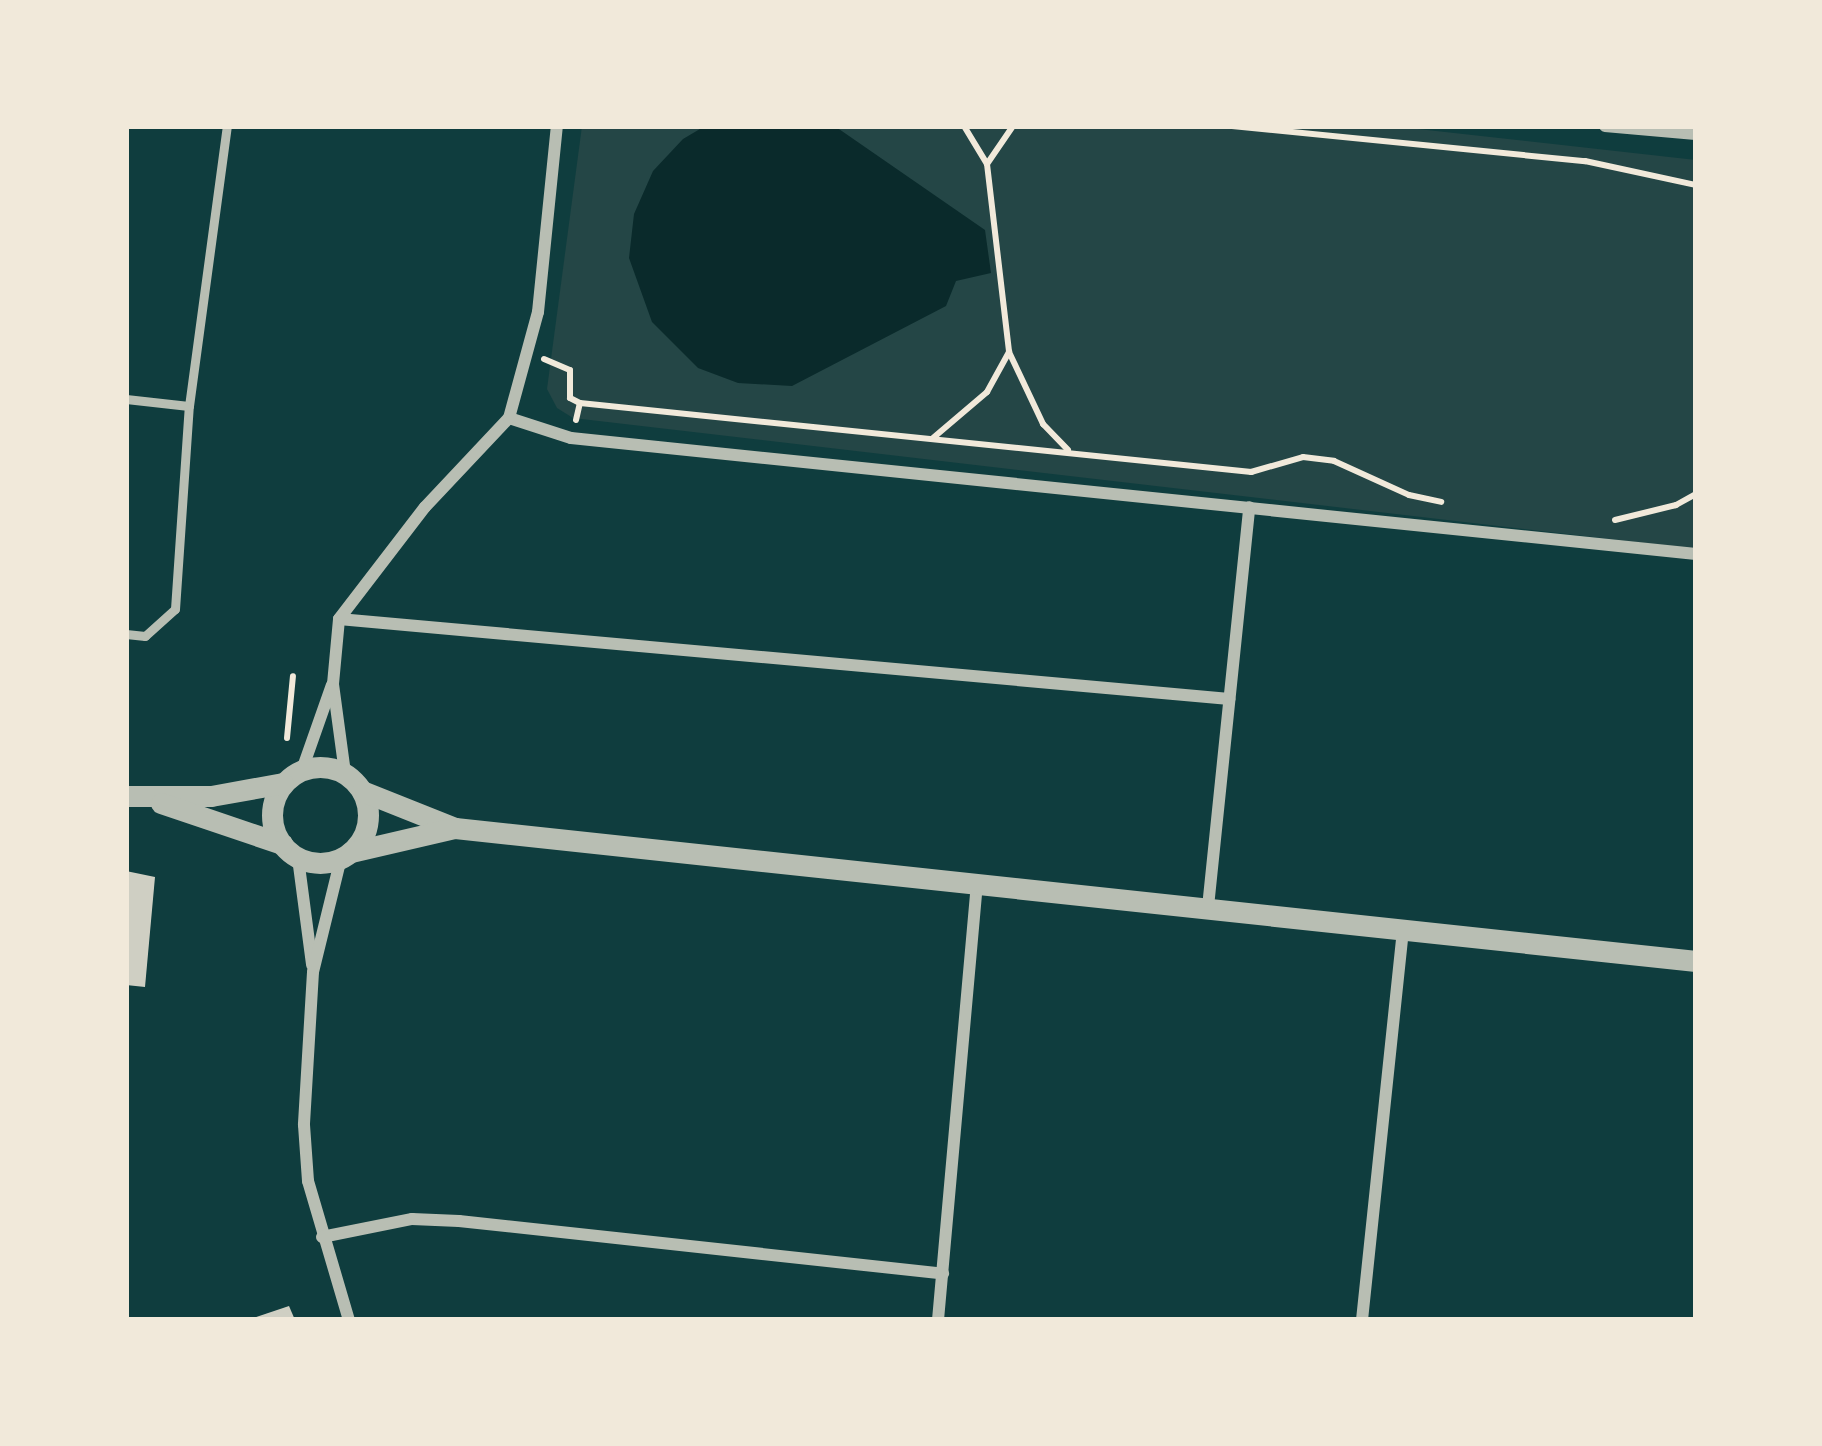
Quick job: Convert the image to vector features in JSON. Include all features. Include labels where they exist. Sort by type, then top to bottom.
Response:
[{"type":"street","points":[[345,773],[333,684],[339,619],[425,507],[508,418],[538,312],[557,126]]},
{"type":"street","points":[[1605,126],[1696,134]]},
{"type":"street","points":[[508,418],[571,438],[1696,554]]},
{"type":"street","points":[[1208,907],[1249,507]]},
{"type":"street","points":[[339,619],[1229,699]]},
{"type":"street","points":[[302,770],[333,684]]},
{"type":"street","points":[[137,797],[240,793],[283,783],[302,770],[332,768],[345,773],[362,791],[455,828],[1696,961]]},
{"type":"street","points":[[283,783],[272,820],[290,851],[313,972]]},
{"type":"street","points":[[349,1320],[308,1181],[304,1125],[313,972],[346,855],[368,824],[362,791]]},
{"type":"street","points":[[137,797],[327,863],[455,828]]},
{"type":"street","points":[[938,1320],[977,887]]},
{"type":"street","points":[[1362,1320],[1403,932]]},
{"type":"street","points":[[322,1237],[412,1219],[459,1221],[943,1274]]},
{"type":"lane","points":[[126,634],[145,636],[175,609],[189,406],[226,126]]},
{"type":"lane","points":[[126,398],[189,406]]},
{"type":"path","points":[[964,126],[988,164],[1009,352],[1043,424],[1070,453]]},
{"type":"path","points":[[988,164],[1012,126]]},
{"type":"path","points":[[1232,126],[1586,161],[1696,184]]},
{"type":"path","points":[[930,440],[987,392],[1009,352]]},
{"type":"path","points":[[527,354],[566,365],[570,398],[580,404],[1251,472],[1304,457],[1334,461],[1409,495],[1448,504]]},
{"type":"path","points":[[571,438],[580,404]]},
{"type":"path","points":[[1605,523],[1676,505],[1696,494]]},
{"type":"path","points":[[290,722],[292,676]]},
{"type":"shaded area","points":[[582,126],[1391,126],[1696,160],[1696,549],[573,418],[557,408],[547,389]]},
{"type":"shaded area","points":[[705,126],[836,127],[985,230],[991,273],[956,281],[946,306],[792,386],[738,383],[698,368],[652,322],[629,258],[634,214],[653,171],[683,139]]},
{"type":"building","points":[[126,871],[155,877],[145,987],[126,985]]},
{"type":"building","points":[[289,1306],[295,1320],[250,1320],[250,1319]]}]
